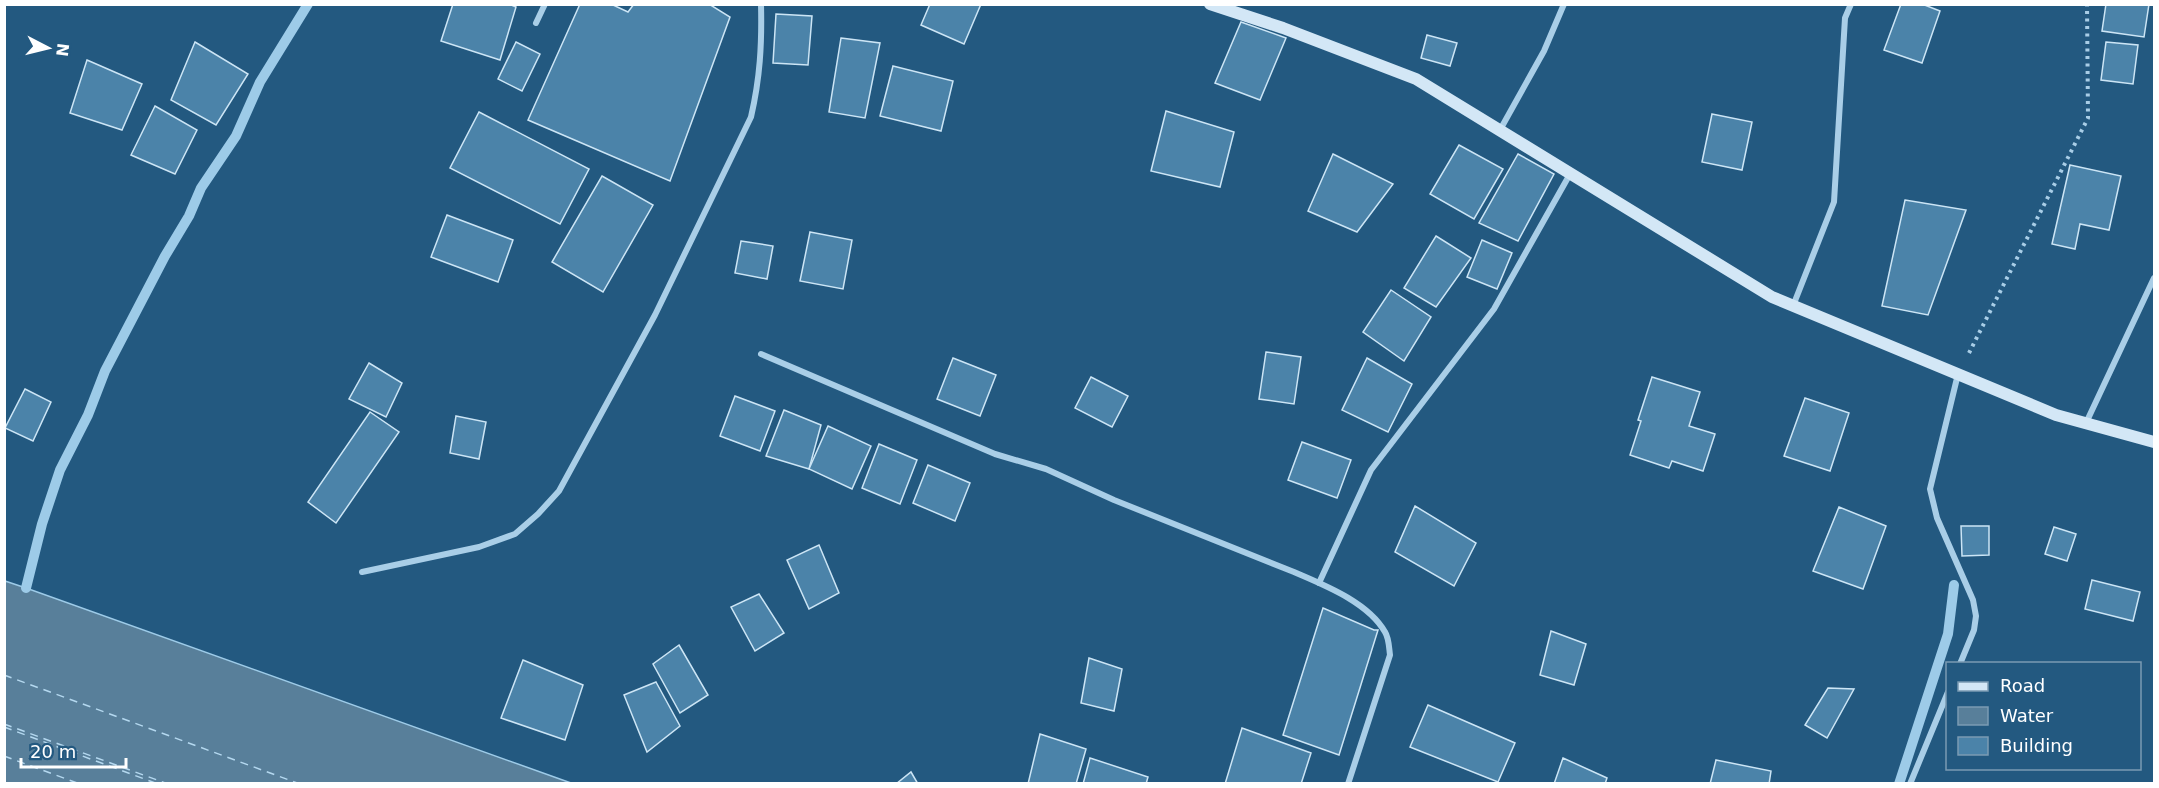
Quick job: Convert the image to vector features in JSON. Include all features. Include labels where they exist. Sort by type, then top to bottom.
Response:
[{"type":"main road","points":[[1210,4],[1283,28],[1416,79],[1772,297],[2056,415],[2154,442]]},
{"type":"street","points":[[536,23],[545,4]]},
{"type":"street","points":[[362,572],[479,547],[515,534],[559,491],[655,315],[751,117],[762,54],[761,4]]},
{"type":"street","points":[[1500,131],[1544,51],[1564,4]]},
{"type":"street","points":[[1792,306],[1834,202],[1845,18],[1851,4]]},
{"type":"street","points":[[1319,583],[1371,470],[1494,309],[1570,174]]},
{"type":"street","points":[[2086,423],[2154,278]]},
{"type":"street","points":[[761,354],[995,454],[1046,469],[1114,500],[1319,583],[1370,612],[1386,634],[1390,655],[1348,783]]},
{"type":"street","points":[[1958,374],[1930,489],[1937,518],[1973,600],[1976,616],[1974,630],[1960,662]]},
{"type":"street","points":[[1910,783],[1946,694]]},
{"type":"path","points":[[1958,374],[2088,118],[2086,4]]},
{"type":"water","points":[[5,581],[26,588],[571,783],[5,783]]},
{"type":"building","points":[[453,4],[509,4],[516,7],[500,60],[441,41]]},
{"type":"building","points":[[580,4],[611,4],[628,12],[634,4],[709,4],[730,17],[670,181],[528,120]]},
{"type":"building","points":[[930,4],[981,4],[964,44],[921,25]]},
{"type":"building","points":[[1901,4],[1922,4],[1940,11],[1922,63],[1884,50]]},
{"type":"building","points":[[2106,4],[2149,4],[2144,37],[2102,31]]},
{"type":"building","points":[[776,14],[812,16],[808,65],[773,63]]},
{"type":"building","points":[[1241,22],[1286,38],[1260,100],[1215,83]]},
{"type":"building","points":[[1427,35],[1457,43],[1450,66],[1421,58]]},
{"type":"building","points":[[841,38],[880,43],[865,118],[829,112]]},
{"type":"building","points":[[195,42],[248,74],[216,125],[171,100]]},
{"type":"building","points":[[516,42],[540,54],[522,91],[498,79]]},
{"type":"building","points":[[2106,42],[2138,45],[2133,84],[2101,80]]},
{"type":"building","points":[[87,60],[142,84],[122,130],[70,113]]},
{"type":"building","points":[[893,66],[953,81],[941,131],[880,116]]},
{"type":"building","points":[[155,106],[197,130],[175,174],[131,155]]},
{"type":"building","points":[[1166,111],[1234,132],[1220,187],[1151,171]]},
{"type":"building","points":[[479,112],[589,169],[560,224],[450,168]]},
{"type":"building","points":[[1712,114],[1752,122],[1742,170],[1702,162]]},
{"type":"building","points":[[1459,145],[1503,169],[1474,219],[1430,194]]},
{"type":"building","points":[[1333,154],[1393,184],[1357,232],[1308,211]]},
{"type":"building","points":[[1518,154],[1554,174],[1518,241],[1479,223]]},
{"type":"building","points":[[2070,165],[2121,176],[2109,230],[2080,224],[2075,249],[2052,244]]},
{"type":"building","points":[[602,176],[653,205],[603,292],[552,262]]},
{"type":"building","points":[[1905,200],[1966,210],[1928,315],[1882,306]]},
{"type":"building","points":[[447,215],[513,240],[498,282],[431,257]]},
{"type":"building","points":[[810,232],[852,240],[843,289],[800,281]]},
{"type":"building","points":[[1436,236],[1471,258],[1436,307],[1404,288]]},
{"type":"building","points":[[1482,240],[1512,253],[1497,289],[1467,277]]},
{"type":"building","points":[[741,241],[773,246],[767,279],[735,273]]},
{"type":"building","points":[[1391,290],[1431,317],[1404,361],[1363,332]]},
{"type":"building","points":[[1266,352],[1301,357],[1294,404],[1259,399]]},
{"type":"building","points":[[953,358],[996,375],[980,416],[937,399]]},
{"type":"building","points":[[1367,358],[1412,384],[1388,432],[1342,410]]},
{"type":"building","points":[[369,363],[402,383],[386,417],[349,399]]},
{"type":"building","points":[[1091,377],[1128,396],[1112,427],[1075,408]]},
{"type":"building","points":[[1652,377],[1700,392],[1689,426],[1715,434],[1703,471],[1672,461],[1669,468],[1630,455],[1641,421],[1638,420]]},
{"type":"building","points":[[25,389],[51,402],[33,441],[5,428]]},
{"type":"building","points":[[735,396],[775,411],[760,451],[720,436]]},
{"type":"building","points":[[1805,398],[1849,413],[1830,471],[1784,456]]},
{"type":"building","points":[[784,410],[821,425],[809,469],[766,456]]},
{"type":"building","points":[[370,412],[399,432],[336,523],[308,502]]},
{"type":"building","points":[[456,416],[486,422],[479,459],[450,453]]},
{"type":"building","points":[[828,426],[871,446],[852,489],[809,469]]},
{"type":"building","points":[[1302,442],[1351,460],[1337,498],[1288,480]]},
{"type":"building","points":[[879,444],[917,460],[900,504],[862,488]]},
{"type":"building","points":[[928,465],[970,483],[955,521],[913,503]]},
{"type":"building","points":[[1415,506],[1476,543],[1454,586],[1395,552]]},
{"type":"building","points":[[1839,507],[1886,526],[1863,589],[1813,571]]},
{"type":"building","points":[[1961,526],[1989,526],[1989,555],[1962,556]]},
{"type":"building","points":[[2054,527],[2076,534],[2067,561],[2045,554]]},
{"type":"building","points":[[819,545],[839,593],[809,609],[787,560]]},
{"type":"building","points":[[2092,580],[2140,592],[2133,621],[2085,609]]},
{"type":"building","points":[[759,594],[784,633],[755,651],[731,607]]},
{"type":"building","points":[[1323,608],[1378,630],[1339,755],[1283,735]]},
{"type":"building","points":[[1551,631],[1586,644],[1574,685],[1540,675]]},
{"type":"building","points":[[679,645],[708,695],[680,713],[653,664]]},
{"type":"building","points":[[1089,658],[1122,669],[1114,711],[1081,703]]},
{"type":"building","points":[[523,660],[583,685],[565,740],[501,718]]},
{"type":"building","points":[[656,682],[680,726],[647,752],[624,695]]},
{"type":"building","points":[[1828,688],[1854,689],[1827,738],[1805,725]]},
{"type":"building","points":[[1428,705],[1515,743],[1498,782],[1410,747]]},
{"type":"building","points":[[1242,728],[1311,753],[1301,784],[1225,784]]},
{"type":"building","points":[[1040,734],[1086,749],[1076,784],[1028,784]]},
{"type":"building","points":[[1090,758],[1148,777],[1146,784],[1083,784]]},
{"type":"building","points":[[1563,758],[1607,778],[1605,784],[1554,784]]},
{"type":"building","points":[[1716,760],[1771,771],[1769,784],[1710,784]]},
{"type":"building","points":[[911,772],[918,784],[896,784]]},
{"type":"waterway","points":[[26,588],[42,524],[60,470],[88,415],[105,371],[165,256],[189,216],[201,188],[236,136],[260,82],[308,4]]},
{"type":"waterway","points":[[1899,784],[1948,634],[1954,585]]},
{"type":"ferry route","points":[[4,675],[300,784]]},
{"type":"ferry route","points":[[4,724],[168,784]]},
{"type":"ferry route","points":[[4,727],[158,784]]},
{"type":"ferry route","points":[[4,756],[80,784]]}]
